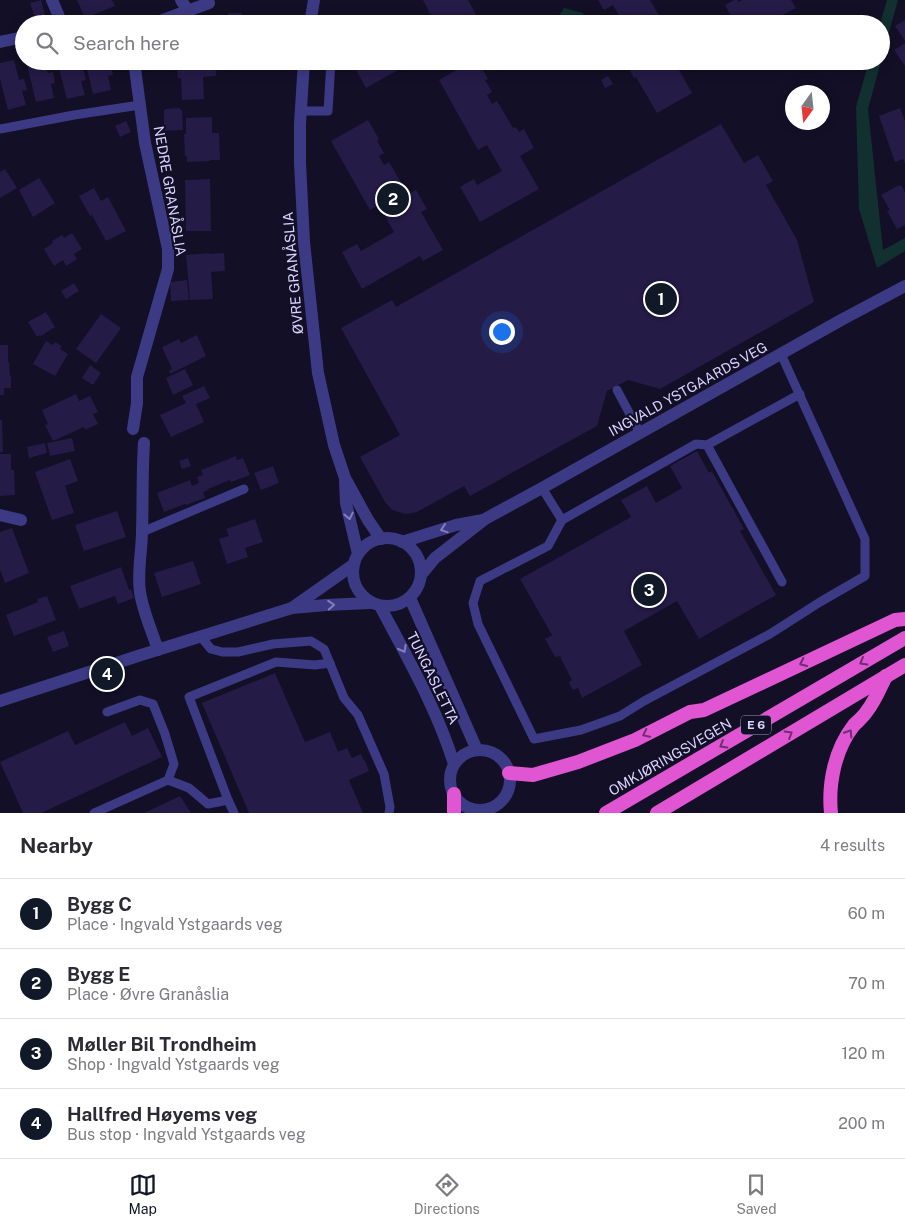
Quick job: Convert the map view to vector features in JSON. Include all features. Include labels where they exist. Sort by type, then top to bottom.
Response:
[{"type":"highway","points":[[509,773],[533,774],[586,759],[634,740],[690,712],[704,710],[895,620],[905,620]]},
{"type":"highway","name":"OMKJØRINGSVEGEN","points":[[606,813],[905,638]]},
{"type":"highway","name":"E 6","points":[[657,813],[905,665]]},
{"type":"highway","points":[[831,813],[831,783],[835,764],[843,743],[868,710],[886,676]]},
{"type":"highway","points":[[454,794],[454,813]]},
{"type":"street","points":[[52,0],[58,15]]},
{"type":"street","points":[[312,15],[314,0]]},
{"type":"street","points":[[168,15],[185,6],[208,3]]},
{"type":"street","points":[[0,42],[15,39]]},
{"type":"street","name":"NEDRE GRANÅSLIA","points":[[133,429],[137,404],[137,377],[168,270],[168,249],[148,155],[135,70]]},
{"type":"street","name":"ØVRE GRANÅSLIA","points":[[303,70],[300,110],[300,163],[304,242],[318,373],[334,445],[345,478],[368,520],[381,538]]},
{"type":"street","name":"INGVALD YSTGAARDS VEG","points":[[421,575],[435,558],[485,519],[843,319],[902,290]]},
{"type":"street","points":[[144,443],[142,532],[139,569],[140,591],[158,650]]},
{"type":"street","name":"ØVRE GRANÅSLIA","points":[[345,478],[346,503],[355,559]]},
{"type":"street","points":[[0,515],[20,520]]},
{"type":"street","name":"INGVALD YSTGAARDS VEG","points":[[402,542],[456,525],[485,519]]},
{"type":"street","points":[[0,701],[292,608],[326,605],[375,605],[391,607],[401,604],[417,590],[421,580],[422,569],[419,559],[414,550],[402,542],[396,539],[381,538],[366,545],[355,559],[292,608]]},
{"type":"street","points":[[355,559],[353,576],[356,588],[362,596],[375,605]]},
{"type":"street","name":"TUNGASLETTA","points":[[410,598],[477,750]]},
{"type":"street","name":"TUNGASLETTA","points":[[375,605],[406,654],[437,718],[454,764]]},
{"type":"street","points":[[477,750],[487,750],[496,754],[503,760],[508,769],[509,787],[506,795],[494,810],[467,807],[459,802],[450,784],[450,774],[454,764],[468,752],[477,750]]},
{"type":"lane","points":[[300,110],[328,111],[330,70]]},
{"type":"lane","points":[[0,129],[140,105]]},
{"type":"lane","points":[[782,354],[800,394],[865,539],[866,576],[820,602],[770,634],[644,701],[620,716],[581,730],[534,739],[478,624],[472,603],[480,581],[548,546],[562,520],[696,444],[707,445],[800,394]]},
{"type":"lane","points":[[617,390],[640,433]]},
{"type":"lane","points":[[707,445],[782,582]]},
{"type":"lane","points":[[542,488],[562,520]]},
{"type":"lane","points":[[142,532],[244,489]]},
{"type":"lane","points":[[201,637],[211,648],[222,652],[238,652],[274,644],[312,641],[324,649],[344,698],[358,715],[384,774],[390,808],[389,813]]},
{"type":"lane","points":[[234,813],[189,697],[276,662],[315,665],[330,662]]},
{"type":"lane","points":[[107,712],[140,700],[153,704],[174,764],[168,780]]},
{"type":"lane","points":[[94,813],[168,780],[189,788],[208,804],[228,800]]},
{"type":"green space","points":[[887,0],[898,0],[890,29],[890,15],[883,15]]},
{"type":"green space","points":[[564,8],[583,13],[584,15],[559,15]]},
{"type":"green space","points":[[866,70],[879,70],[868,109],[883,250],[905,238],[905,251],[877,268],[859,209],[856,107]]},
{"type":"building","points":[[41,0],[45,15],[34,15],[30,3]]},
{"type":"building","points":[[77,0],[112,0],[115,6],[92,15],[84,15]]},
{"type":"building","points":[[423,0],[468,0],[476,15],[430,15]]},
{"type":"building","points":[[598,0],[650,0],[659,15],[619,15],[613,5],[604,10]]},
{"type":"building","points":[[734,0],[739,2],[742,0],[791,0],[796,8],[783,15],[730,15],[725,5]]},
{"type":"building","points":[[228,13],[242,13],[242,15],[228,15]]},
{"type":"building","points":[[905,20],[905,41],[895,26]]},
{"type":"building","points":[[905,43],[905,66],[894,50]]},
{"type":"building","points":[[14,60],[19,80],[24,79],[27,90],[22,91],[26,105],[8,110],[0,79],[0,63]]},
{"type":"building","points":[[28,70],[47,70],[48,73],[53,72],[55,83],[51,84],[54,98],[36,102]]},
{"type":"building","points":[[59,70],[84,70],[86,80],[81,81],[85,95],[67,99]]},
{"type":"building","points":[[87,70],[112,70],[113,75],[108,76],[111,90],[93,94]]},
{"type":"building","points":[[177,70],[216,70],[216,76],[203,77],[204,99],[182,100],[181,78],[178,78]]},
{"type":"building","points":[[356,70],[398,70],[366,88]]},
{"type":"building","points":[[456,70],[483,70],[488,79],[485,80],[492,92],[487,95],[492,104],[497,101],[513,128],[516,127],[519,132],[524,129],[534,148],[520,156],[539,189],[480,222],[460,187],[474,179],[477,185],[502,171],[487,145],[478,150],[439,80]]},
{"type":"building","points":[[679,70],[692,93],[657,113],[636,77],[634,78],[630,71]]},
{"type":"building","points":[[608,76],[613,84],[605,88],[601,80]]},
{"type":"building","points":[[180,108],[182,110],[183,130],[164,131],[164,110]]},
{"type":"building","points":[[900,108],[905,121],[905,163],[903,159],[895,162],[879,116]]},
{"type":"building","points":[[212,117],[212,133],[219,133],[220,160],[187,162],[184,134],[186,134],[186,118]]},
{"type":"building","points":[[368,120],[379,139],[377,141],[384,153],[379,156],[384,165],[389,162],[405,189],[407,188],[410,193],[416,190],[427,209],[421,212],[443,250],[423,261],[420,256],[362,289],[342,252],[357,244],[361,251],[394,232],[379,205],[370,210],[331,141]]},
{"type":"building","points":[[126,121],[131,132],[120,137],[115,126]]},
{"type":"building","points":[[721,124],[744,163],[758,155],[773,181],[766,185],[797,240],[814,302],[660,389],[628,380],[607,391],[597,426],[470,496],[464,486],[417,512],[406,514],[392,510],[385,502],[360,457],[400,435],[341,328],[392,300],[396,307]]},
{"type":"building","points":[[5,169],[17,188],[0,198],[0,172]]},
{"type":"building","points":[[39,178],[55,203],[33,217],[19,190]]},
{"type":"building","points":[[210,179],[211,231],[186,231],[185,180]]},
{"type":"building","points":[[901,185],[905,192],[905,225],[897,229],[887,211],[890,210],[881,195]]},
{"type":"building","points":[[94,188],[101,201],[108,197],[126,231],[106,241],[79,196]]},
{"type":"building","points":[[72,233],[82,249],[74,254],[77,259],[66,266],[63,260],[54,266],[44,249],[62,235],[64,238]]},
{"type":"building","points":[[224,253],[225,271],[211,272],[213,299],[190,300],[186,255]]},
{"type":"building","points":[[187,280],[189,300],[171,301],[170,282]]},
{"type":"building","points":[[74,283],[79,291],[66,299],[61,291]]},
{"type":"building","points":[[46,312],[55,327],[37,337],[28,322]]},
{"type":"building","points":[[101,314],[121,328],[96,363],[76,349]]},
{"type":"building","points":[[197,335],[206,356],[170,374],[169,371],[172,369],[162,347],[179,339],[181,343]]},
{"type":"building","points":[[46,341],[53,345],[55,342],[62,346],[60,349],[68,354],[55,376],[33,364]]},
{"type":"building","points":[[0,345],[8,345],[8,362],[11,376],[11,388],[4,388],[4,395],[0,395]]},
{"type":"building","points":[[90,365],[101,373],[93,385],[82,378]]},
{"type":"building","points":[[185,369],[193,385],[173,395],[166,378]]},
{"type":"building","points":[[204,386],[210,398],[196,404],[204,422],[171,437],[160,415],[186,403],[182,396]]},
{"type":"building","points":[[76,394],[79,401],[90,396],[98,412],[93,414],[98,424],[85,430],[84,427],[53,441],[45,425],[48,424],[42,410]]},
{"type":"building","points":[[0,420],[2,420],[3,452],[0,452]]},
{"type":"building","points":[[72,438],[75,451],[50,456],[47,443]]},
{"type":"building","points":[[45,443],[47,453],[29,458],[27,447]]},
{"type":"building","points":[[697,451],[709,473],[712,471],[744,529],[740,531],[776,595],[699,639],[677,601],[624,631],[642,665],[582,698],[578,688],[573,690],[569,683],[572,680],[560,657],[562,656],[555,657],[545,639],[552,635],[520,579],[631,517],[621,500],[647,486],[656,503],[682,488],[670,466]]},
{"type":"building","points":[[0,454],[11,454],[11,470],[14,470],[15,495],[0,496]]},
{"type":"building","points":[[236,456],[237,460],[243,458],[250,475],[231,482],[230,480],[208,489],[203,492],[205,498],[164,512],[157,493],[190,480],[192,486],[199,483],[197,477],[203,475],[201,470]]},
{"type":"building","points":[[188,458],[191,466],[182,469],[179,461]]},
{"type":"building","points":[[70,459],[78,481],[65,486],[74,513],[52,520],[35,472]]},
{"type":"building","points":[[273,466],[279,483],[261,490],[254,473]]},
{"type":"building","points":[[117,511],[126,537],[84,551],[75,525]]},
{"type":"building","points":[[255,519],[263,542],[245,548],[248,557],[227,564],[219,539],[229,536],[226,529]]},
{"type":"building","points":[[12,528],[29,573],[5,583],[0,570],[0,532]]},
{"type":"building","points":[[193,561],[201,584],[162,597],[154,573]]},
{"type":"building","points":[[121,567],[129,590],[131,589],[134,598],[118,604],[115,596],[79,609],[70,586]]},
{"type":"building","points":[[47,596],[56,620],[14,636],[6,615],[38,602],[37,599]]},
{"type":"building","points":[[64,631],[69,646],[53,652],[47,637]]},
{"type":"building","points":[[275,673],[305,742],[330,732],[338,752],[347,748],[352,758],[361,754],[369,771],[349,780],[363,813],[249,813],[202,703]]},
{"type":"building","points":[[125,722],[132,736],[148,728],[162,757],[41,813],[23,813],[0,762],[68,731],[75,745]]},
{"type":"building","points":[[180,796],[191,813],[144,813]]},
{"type":"place","name":"Bygg E","points":[[393,199]]},
{"type":"place","name":"Bygg C","points":[[661,299]]},
{"type":"place","name":"Møller Bil Trondheim","points":[[649,590]]},
{"type":"place","name":"Hallfred Høyems veg","points":[[107,674]]}]
